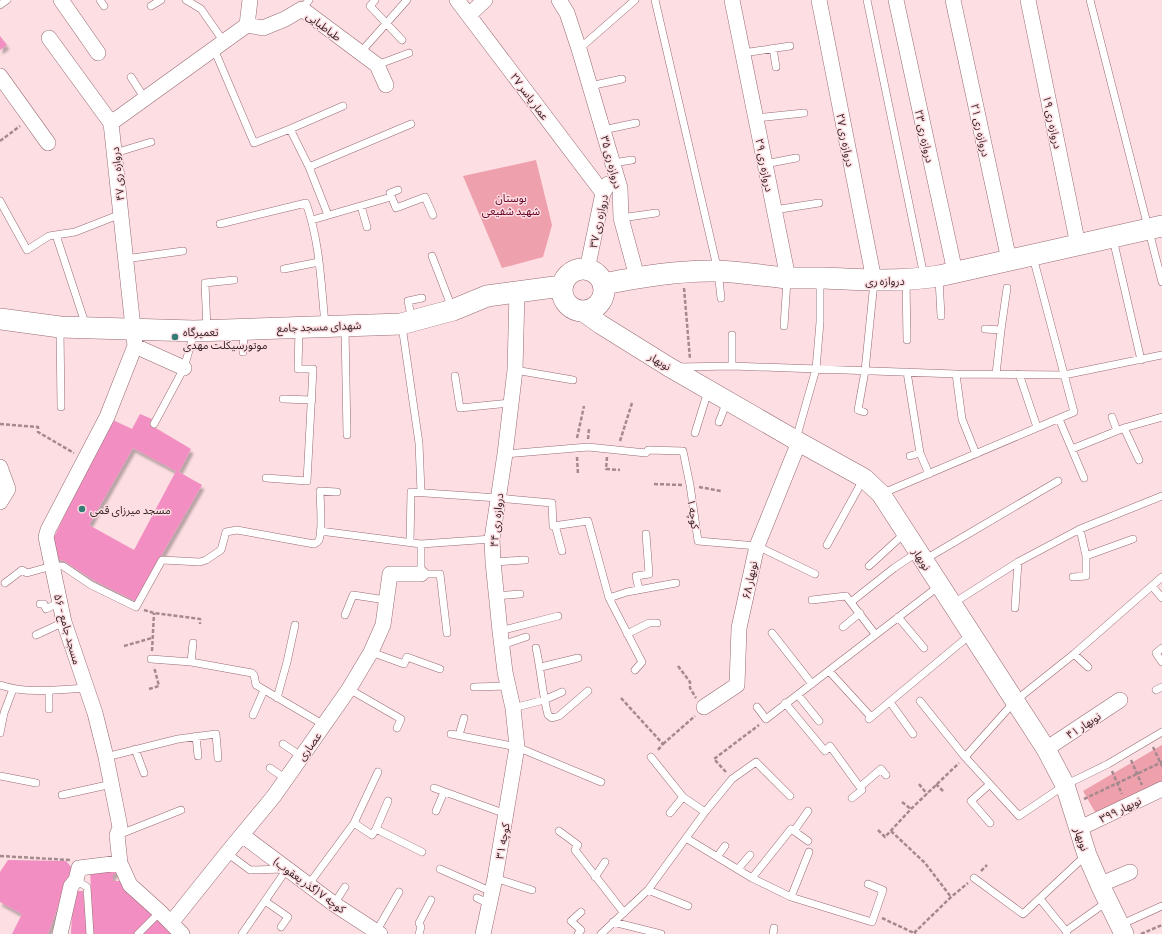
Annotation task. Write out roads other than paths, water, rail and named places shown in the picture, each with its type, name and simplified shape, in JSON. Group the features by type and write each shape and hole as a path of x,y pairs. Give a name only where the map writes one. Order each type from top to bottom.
{"main road":[{"name":"دروازه ری","path":"603,284 637,277 683,272 718,271 788,278 874,280 931,277 1155,227"},
{"path":"579,270 587,270 594,273 600,278 603,284 604,294 600,303 592,309 582,311 574,309 567,303 563,295 562,286 566,279 572,273 579,270"},
{"name":"شهدای مسجد جامع","path":"0,319 60,327 87,328 134,338 201,331 407,323 453,310 487,296 562,286"}],"street":[{"path":"61,0 98,53"},
{"path":"111,123 248,25 250,0"},
{"name":"عمار یاسر ۲۷","path":"457,0 603,193"},
{"path":"468,15 485,0"},
{"path":"559,0 567,13 579,49"},
{"name":"دروازه ری ۲۹","path":"732,0 788,278"},
{"name":"دروازه ری ۲۷","path":"819,0 874,280"},
{"name":"دروازه ری ۲۳","path":"896,0 931,277"},
{"name":"دروازه ری ۲۱","path":"953,0 1009,260"},
{"name":"دروازه ری ۱۹","path":"1028,0 1078,245"},
{"name":"طباطبایی","path":"248,25 263,28 285,19 305,5 360,53 377,65"},
{"name":"دروازه ری ۴۷","path":"49,38 111,123 122,214 125,259 134,338"},
{"name":"دروازه ری ۳۵","path":"579,49 619,184 622,218 637,277"},
{"path":"377,65 386,85"},
{"path":"0,76 48,143"},
{"name":"دروازه ری ۳۷","path":"587,270 603,193 610,183 615,182 619,184"},
{"name":"دروازه ری ۴۴","path":"517,292 515,370 505,454 492,539 500,638 513,708 517,747"},
{"name":"نوبهار","path":"582,311 669,367 864,478 881,494 1046,749 1065,785 1087,855 1122,930"},
{"path":"134,338 184,368"},
{"name":"۵۶ - مسجد جامع","path":"134,338 107,418 48,530 46,537 64,622 94,713 106,757 120,828 117,835 120,863 130,885 166,917 182,934"},
{"name":"نوبهار ۶۸","path":"704,707 737,685 739,628 757,546 797,441"},
{"path":"0,467 8,489 0,502"},
{"name":"عصاری","path":"166,917 227,853 274,796 349,689 372,652 383,625 390,574 421,574"},
{"name":"نوبهار ۴۱","path":"1046,749 1120,700"},
{"name":"کوچه ۳۱","path":"483,934 489,893 506,814 517,747"},
{"name":"نوبهار ۳۹۹","path":"1078,829 1162,789"},
{"name":"کوچه ۷ (گذر یعقوب)","path":"242,835 334,904 378,933"},
{"path":"60,934 71,886 78,874 120,863"},
{"path":"1104,893 1130,872"}],"lane":[{"path":"0,5 6,0"},
{"path":"151,6 161,0"},
{"path":"186,0 202,10 219,46 254,143 343,106"},
{"path":"375,0 370,6 402,40"},
{"path":"360,53 407,0"},
{"path":"579,49 635,0"},
{"path":"655,0 718,271 721,298"},
{"path":"868,0 941,316"},
{"path":"1090,0 1155,227 1162,282"},
{"path":"743,53 790,46"},
{"path":"773,48 776,67"},
{"path":"377,65 409,53"},
{"path":"131,77 145,99"},
{"path":"590,86 622,79"},
{"path":"756,118 804,113"},
{"path":"603,130 636,122"},
{"path":"309,167 411,124"},
{"path":"290,129 309,167 328,215"},
{"path":"115,153 152,142"},
{"path":"765,164 796,158"},
{"path":"613,164 632,160"},
{"path":"398,190 390,193 396,208 425,197 433,215"},
{"path":"312,220 391,197"},
{"path":"0,202 27,250 49,236 74,232 122,214"},
{"path":"220,224 306,203 312,220 319,262 335,326 348,434"},
{"path":"774,210 819,203"},
{"path":"361,206 367,227"},
{"path":"622,218 656,213"},
{"path":"56,235 87,328"},
{"path":"1113,237 1141,360"},
{"path":"125,259 183,251"},
{"path":"881,494 1074,412 1033,254"},
{"path":"432,256 453,310"},
{"path":"284,269 319,262"},
{"path":"907,340 931,277"},
{"path":"784,326 788,278"},
{"path":"797,441 816,369 820,322 820,278"},
{"path":"154,424 184,368 201,331 205,284 234,280"},
{"path":"864,412 858,410 865,371 874,280"},
{"path":"996,374 1000,330 1007,288"},
{"path":"421,492 419,443 407,323 408,301 422,298"},
{"path":"60,327 61,407"},
{"path":"266,478 307,481 314,369 298,368 299,327"},
{"path":"243,352 244,329"},
{"path":"984,329 1000,330"},
{"path":"732,335 732,366"},
{"path":"669,367 732,366 956,374 1064,375 1162,356"},
{"path":"515,370 573,380"},
{"path":"907,372 920,453 929,474"},
{"path":"956,374 962,419 976,454"},
{"path":"1019,374 1038,427"},
{"path":"455,376 460,408 511,403"},
{"path":"695,433 708,389"},
{"path":"283,399 312,400"},
{"path":"719,422 727,400"},
{"path":"1072,449 1124,428 1162,417"},
{"path":"1059,418 1084,478"},
{"path":"1112,418 1117,431"},
{"path":"1124,428 1139,460"},
{"name":"کوچه ۱","path":"505,454 588,447 646,453 648,450 683,451 690,485 698,541 757,546"},
{"path":"910,456 920,453"},
{"path":"827,545 864,478"},
{"path":"851,602 894,568 921,557 1058,480"},
{"path":"5,583 22,570 27,573 52,566 63,566 91,585 136,607 162,560 200,562 206,560 221,550 226,532 237,530 314,544 319,541 320,491 337,492"},
{"path":"410,542 411,492 421,492 552,503 553,526 555,526 562,551"},
{"path":"952,604 1018,562 1080,529 1162,496"},
{"path":"555,526 588,521 609,598 642,662 635,670"},
{"path":"1073,577 1086,576 1086,556 1080,529"},
{"path":"320,531 421,544 492,539"},
{"path":"869,566 905,532"},
{"path":"639,590 636,576 649,574 646,534"},
{"path":"1086,556 1133,538"},
{"path":"421,544 421,574 440,574 447,633"},
{"path":"757,546 815,574"},
{"path":"493,562 525,560"},
{"path":"1015,608 1018,562"},
{"path":"965,757 1015,701 1074,654 1162,577"},
{"path":"609,598 627,592 676,583"},
{"path":"757,707 766,719 940,586"},
{"path":"1152,586 1162,598"},
{"path":"496,596 520,594"},
{"path":"345,615 353,595 386,600"},
{"path":"812,600 846,596 876,634"},
{"path":"40,604 44,604 46,609 60,602"},
{"path":"843,627 860,613"},
{"path":"500,638 558,616"},
{"path":"898,617 924,648"},
{"path":"36,635 64,622"},
{"path":"627,634 649,623 657,623"},
{"path":"277,698 295,625"},
{"path":"772,633 812,684"},
{"path":"829,671 870,718 972,633"},
{"path":"500,638 526,638"},
{"path":"191,662 193,643"},
{"path":"536,648 541,668 544,700 548,715 552,718 559,716 588,691"},
{"path":"1162,648 1156,653 1162,662"},
{"path":"372,652 404,664 406,657 440,669"},
{"path":"1074,654 1088,667"},
{"path":"541,668 578,658"},
{"path":"152,659 191,662 252,673 254,675 256,685 324,725"},
{"path":"0,685 13,689 49,691 86,688"},
{"path":"474,687 508,686"},
{"path":"0,734 2,712 13,689"},
{"path":"349,689 401,719 397,728"},
{"path":"253,715 264,690"},
{"path":"49,691 49,709"},
{"path":"513,708 544,700 562,692"},
{"path":"798,695 819,721"},
{"path":"920,701 965,757 1019,816 1065,785 1108,764 1162,732"},
{"path":"890,702 913,734"},
{"path":"785,703 825,751 830,746 861,788"},
{"path":"464,718 455,735 517,747 601,782"},
{"path":"106,757 178,739 216,734 218,758"},
{"path":"196,736 198,756"},
{"path":"283,744 301,756"},
{"path":"136,749 144,773"},
{"path":"651,757 683,797 705,812"},
{"path":"601,934 648,890 705,812 732,779 756,762 790,796"},
{"path":"270,768 286,779"},
{"path":"852,798 881,769 886,775"},
{"path":"309,884 354,823 378,772"},
{"path":"0,776 36,784"},
{"path":"62,795 112,784"},
{"path":"990,784 971,801 990,823"},
{"path":"434,788 506,814"},
{"path":"436,811 444,792"},
{"path":"670,813 683,797"},
{"path":"354,823 372,835 388,801"},
{"path":"117,835 181,810"},
{"path":"752,878 791,829 794,830 808,811"},
{"path":"376,829 422,852"},
{"path":"794,830 808,841"},
{"path":"559,831 578,845 575,850 624,913"},
{"path":"686,838 752,878 791,897 872,922 884,890 868,884"},
{"path":"718,857 726,846"},
{"path":"791,897 809,852"},
{"path":"227,853 250,870 287,869"},
{"path":"738,869 750,855"},
{"path":"974,878 1023,914 1087,855"},
{"path":"595,876 605,862"},
{"path":"242,934 287,869"},
{"path":"440,869 489,893 532,890"},
{"path":"78,874 87,887 90,934"},
{"path":"334,904 345,887"},
{"path":"648,890 688,906"},
{"path":"378,933 399,892"},
{"path":"1040,899 1067,932 1104,893"},
{"path":"419,934 421,927 419,923 431,900"},
{"path":"265,901 288,917 281,927"},
{"path":"1122,930 1162,906"},
{"path":"578,934 581,930 571,922 580,912"},
{"path":"138,934 166,917"},
{"path":"613,922 661,934"}],"place":[{"name":"تعمیرگاه موتورسیکلت مهدی","path":"175,337"},
{"name":"مسجد میرزای قمی","path":"82,509"}],"park label":[{"name":"بوستان شهید شفیعی","path":"511,203"}]}
